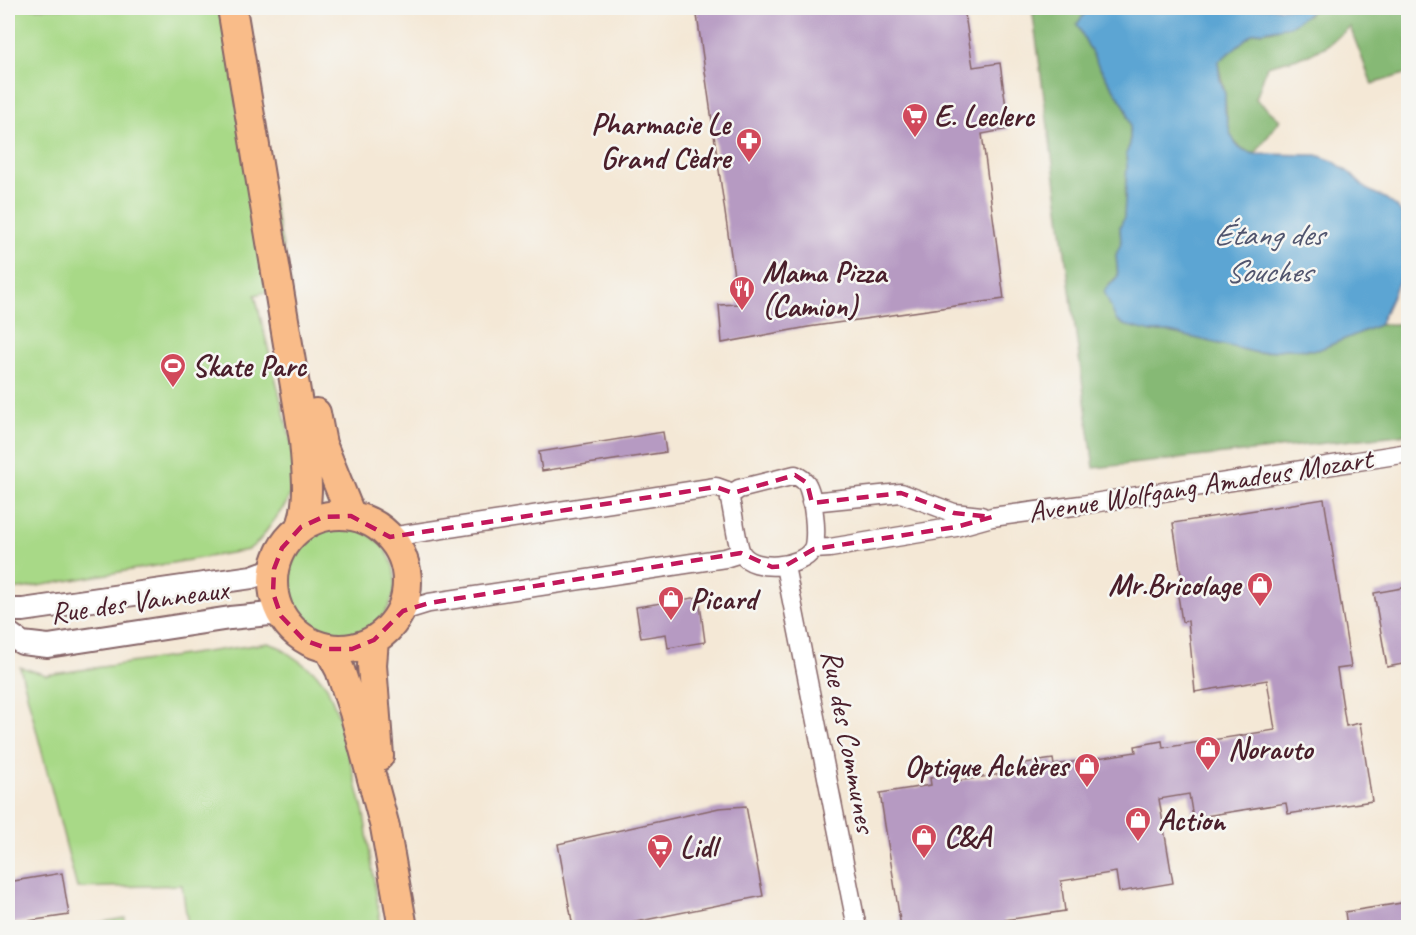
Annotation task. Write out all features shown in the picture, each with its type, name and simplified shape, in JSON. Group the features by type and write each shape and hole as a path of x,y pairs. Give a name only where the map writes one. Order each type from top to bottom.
{"main road":[{"path":"235,8 262,120 322,444 351,516"},
{"path":"235,8 304,440 308,493 307,510 301,527 282,548 274,569 273,593 281,616 304,640 329,649 352,649 374,640 397,621 403,611 408,591 403,560 390,537 371,523 351,516 323,517 301,527"},
{"path":"374,640 372,665 385,827"},
{"path":"329,649 340,670 354,712 385,827 403,927"}],"street":[{"name":"Avenue Wolfgang Amadeus Mozart","path":"814,549 956,527 992,517 1408,453"},
{"path":"795,475 807,483 811,502 816,531 814,549 808,555 785,566 772,567 750,560 741,553 730,500 733,493 739,489 795,475"},
{"path":"390,537 716,487 733,493"},
{"name":"Avenue Wolfgang Amadeus Mozart","path":"811,502 901,493 954,513 992,517"},
{"path":"403,611 429,603 725,558 741,553"},
{"name":"Rue des Communes","path":"785,566 856,927"},
{"name":"Rue des Vanneaux","path":"8,610 23,610 252,577 274,569"},
{"name":"Rue des Vanneaux","path":"8,633 22,643 48,645 230,618 270,614 281,616"}],"highlighted area":[{"path":"795,475 807,483 812,503 901,493 954,513 992,517 956,527 814,549 785,566 772,567 741,553 429,603 403,611 374,640 352,649 329,649 304,640 281,616 273,593 274,569 282,548 301,527 323,517 351,516 390,537 716,487 733,493"}],"green space":[{"path":"8,8 232,8 291,285 255,295 299,474 286,504 259,541 248,550 20,589 8,589"},
{"path":"1032,8 1089,8 1077,24 1098,65 1126,108 1130,125 1130,144 1126,154 1124,217 1120,227 1121,243 1116,255 1118,276 1109,284 1151,332 1169,332 1258,353 1285,349 1318,350 1379,325 1408,323 1408,434 1094,468"},
{"path":"1316,8 1408,8 1408,73 1372,84 1350,27 1326,46 1309,55 1267,66 1256,99 1280,120 1255,154 1245,150 1233,139 1227,123 1218,62 1253,33 1274,30 1307,15"},
{"path":"341,527 362,531 379,543 391,560 395,581 391,602 379,619 362,631 341,635 320,631 303,619 291,602 287,581 291,560 303,543 320,531"},
{"path":"268,643 279,647 316,673 327,687 339,717 364,814 381,927 188,927 182,885 77,888 20,667 46,675"},
{"path":"125,918 126,927 76,927"}],"water":[{"name":"Étang des Souches","path":"1089,8 1316,8 1290,26 1253,33 1218,62 1225,94 1225,111 1231,135 1237,146 1244,151 1255,154 1317,155 1333,161 1366,189 1397,207 1403,216 1403,272 1379,325 1318,350 1285,349 1258,353 1169,332 1152,332 1124,325 1116,320 1104,291 1118,276 1116,255 1121,243 1120,227 1124,217 1126,154 1130,144 1130,125 1126,108 1098,65 1077,24"}],"building":[{"path":"696,8 964,8 973,67 1000,63 1009,129 982,134 1004,299 808,327 722,343 719,305 738,304"},
{"path":"663,432 666,452 542,471 539,452"},
{"path":"1324,499 1351,667 1337,669 1346,726 1360,723 1372,801 1288,814 1286,803 1193,818 1189,794 1159,799 1173,883 1119,892 1116,872 1061,881 1065,911 1005,920 1006,927 901,927 880,793 931,785 930,778 957,774 958,781 1027,770 1026,763 1053,759 1054,765 1136,752 1135,746 1162,741 1163,748 1275,730 1267,680 1195,692 1188,621 1182,622 1178,595 1184,594 1173,523"},
{"path":"1408,587 1408,663 1387,667 1374,593"},
{"name":"Picard","path":"699,597 705,642 668,648 666,634 641,638 636,607"},
{"name":"Lidl","path":"746,806 763,896 611,927 573,927 558,844 719,808"},
{"path":"62,873 69,915 8,924 8,882"},
{"path":"1408,902 1408,927 1347,927 1345,912"}],"place":[{"name":"E. Leclerc","path":"915,139"},
{"name":"Pharmacie Le Grand Cèdre","path":"749,164"},
{"name":"Mama Pizza (Camion)","path":"742,312"},
{"name":"Skate Parc","path":"173,389"},
{"name":"Mr.Bricolage","path":"1260,608"},
{"name":"Picard","path":"671,622"},
{"name":"Norauto","path":"1208,772"},
{"name":"Optique Achères","path":"1087,789"},
{"name":"Action","path":"1138,843"},
{"name":"C&A","path":"924,860"},
{"name":"Lidl","path":"660,870"}]}
